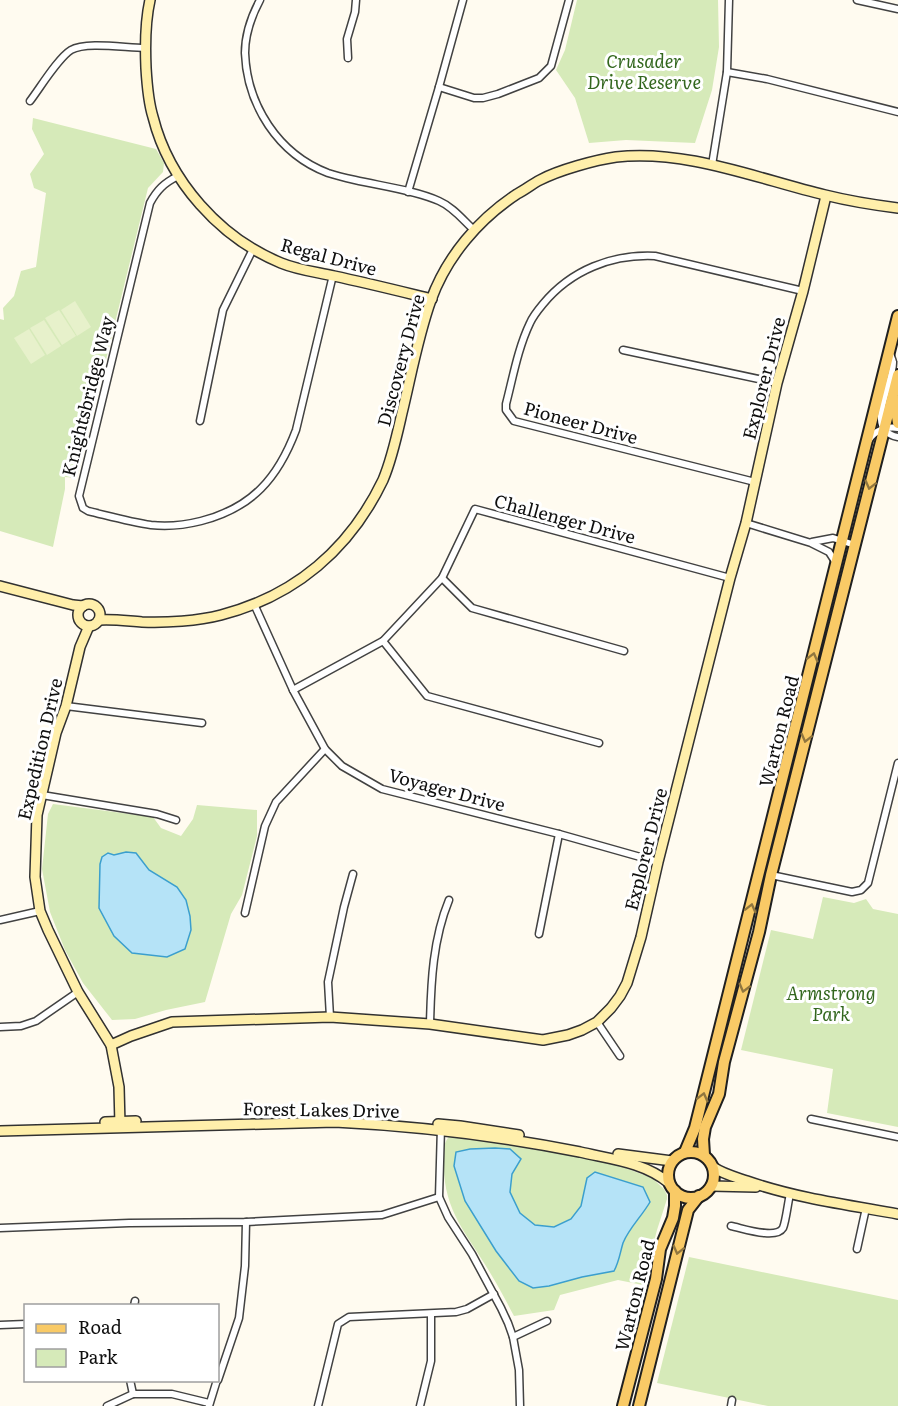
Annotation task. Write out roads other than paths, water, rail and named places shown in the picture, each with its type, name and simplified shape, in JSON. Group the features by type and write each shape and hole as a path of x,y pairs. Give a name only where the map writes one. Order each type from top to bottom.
{"main road":[{"name":"Warton Road","path":"685,1152 695,1128 898,316"},
{"name":"Warton Road","path":"704,1155 705,1127 719,1094 724,1062 759,932 771,875 898,375"},
{"path":"893,393 898,423"},
{"path":"846,525 859,528"},
{"path":"833,577 846,579"},
{"path":"672,1161 685,1152 704,1155 713,1167 711,1186"},
{"name":"Warton Road","path":"624,1406 656,1279 660,1249 673,1218 675,1206 668,1175 672,1161"},
{"name":"Warton Road","path":"639,1406 688,1210 711,1186"},
{"path":"672,1187 686,1197 699,1196"}],"street":[{"name":"Regal Drive","path":"150,0 145,48 148,95 153,119 178,176 215,220 253,249 281,263 432,299"},
{"path":"260,0 249,28 245,51 248,80 256,104 281,142 306,162 330,174 440,201 451,208 474,230"},
{"path":"348,58 347,39 356,0"},
{"path":"408,192 463,0"},
{"path":"439,87 474,98 483,98 539,78 551,66 569,0"},
{"path":"712,165 727,72 729,0"},
{"path":"857,0 898,9"},
{"path":"30,101 61,59 70,51 90,46 145,48"},
{"path":"727,72 767,79 898,112"},
{"name":"Discovery Drive","path":"0,586 56,601 83,606 90,604 97,607 99,615 144,622 181,621 219,615 254,604 279,594 312,572 336,551 363,516 383,478 396,439 432,299 451,260 474,230 504,203 540,180 582,165 616,157 657,156 712,165 826,196 898,208"},
{"name":"Knightsbridge Way","path":"178,176 156,191 150,203 78,496 82,508 151,525 172,526 215,517 233,510 259,490 281,464 296,430 333,275"},
{"name":"Explorer Drive","path":"111,1045 171,1022 330,1017 429,1024 543,1040 582,1030 597,1022 611,1008 627,983 640,937 730,578 746,523 777,383 803,291 826,196"},
{"name":"Discovery Drive","path":"883,206 898,214"},
{"path":"200,422 223,310 253,249"},
{"name":"Pioneer Drive","path":"755,482 514,421 506,410 517,359 530,322 554,291 573,277 617,258 638,255 670,258 803,291"},
{"path":"623,350 777,383"},
{"path":"889,351 893,362 881,410 881,421 889,435 898,437"},
{"path":"864,448 872,436 890,427 898,428"},
{"name":"Challenger Drive","path":"293,690 383,641 442,578 475,509 730,578"},
{"path":"746,523 812,543 830,552 836,563"},
{"path":"812,543 833,538 855,545"},
{"path":"442,578 472,608 624,651"},
{"name":"Discovery Drive","path":"56,601 79,619 83,625 89,626"},
{"name":"Voyager Drive","path":"254,604 293,690 325,749 342,766 382,789 658,862"},
{"path":"79,619 79,611 83,606"},
{"path":"89,626 95,625 99,615"},
{"name":"Expedition Drive","path":"79,619 80,647"},
{"name":"Expedition Drive","path":"89,626 80,647 66,705 56,733 42,795 38,815 35,877 40,911 78,992 111,1045 119,1087 120,1124"},
{"path":"383,641 427,696 599,743"},
{"path":"66,705 202,723"},
{"path":"245,913 268,818 276,802 325,749"},
{"path":"771,875 852,892 861,890 868,883 898,764"},
{"path":"42,795 157,814 176,820"},
{"path":"539,934 559,834"},
{"path":"330,1017 328,982 352,874"},
{"path":"429,1024 432,971 441,920 449,900"},
{"path":"0,920 40,911"},
{"path":"0,1027 21,1026 36,1021 78,992"},
{"path":"597,1022 620,1056"},
{"path":"811,1119 898,1137"},
{"name":"Forest Lakes Drive","path":"0,1125 336,1122 441,1127 544,1139 630,1156 672,1161"},
{"name":"Forest Lakes Drive","path":"0,1131 120,1124"},
{"path":"441,1127 439,1197 448,1217 472,1254 505,1316 513,1337 519,1370 520,1406"},
{"name":"Forest Lakes Drive","path":"441,1127 628,1162 647,1168 672,1187"},
{"path":"713,1167 721,1172 790,1194 898,1214"},
{"path":"711,1186 764,1187"},
{"path":"731,1226 772,1234 778,1232 783,1228 790,1194"},
{"path":"0,1228 129,1223 246,1222 382,1215 439,1197"},
{"path":"857,1249 866,1208"},
{"path":"219,1374 239,1318 245,1266 246,1222"},
{"path":"318,1406 338,1324 344,1319 456,1312 467,1309 494,1294"},
{"path":"420,1406 431,1361 431,1315"},
{"path":"513,1337 547,1321"},
{"path":"0,1325 24,1324"},
{"path":"130,1382 133,1394"},
{"path":"107,1406 133,1394 172,1394 209,1405 216,1382"}],"water":[{"path":"126,852 136,853 149,870 177,887 186,900 191,930 185,949 167,957 132,953 114,936 99,908 100,864 102,857 108,853 114,855"},
{"path":"495,1148 510,1149 521,1159 512,1174 510,1192 520,1213 535,1225 554,1227 571,1219 581,1206 587,1178 595,1172 643,1187 650,1202 623,1243 614,1271 533,1288 519,1281 496,1251 465,1201 454,1166 456,1152"}],"park label":[{"name":"Crusader Drive Reserve","path":"644,70"},
{"name":"Armstrong Park","path":"831,1002"}]}
